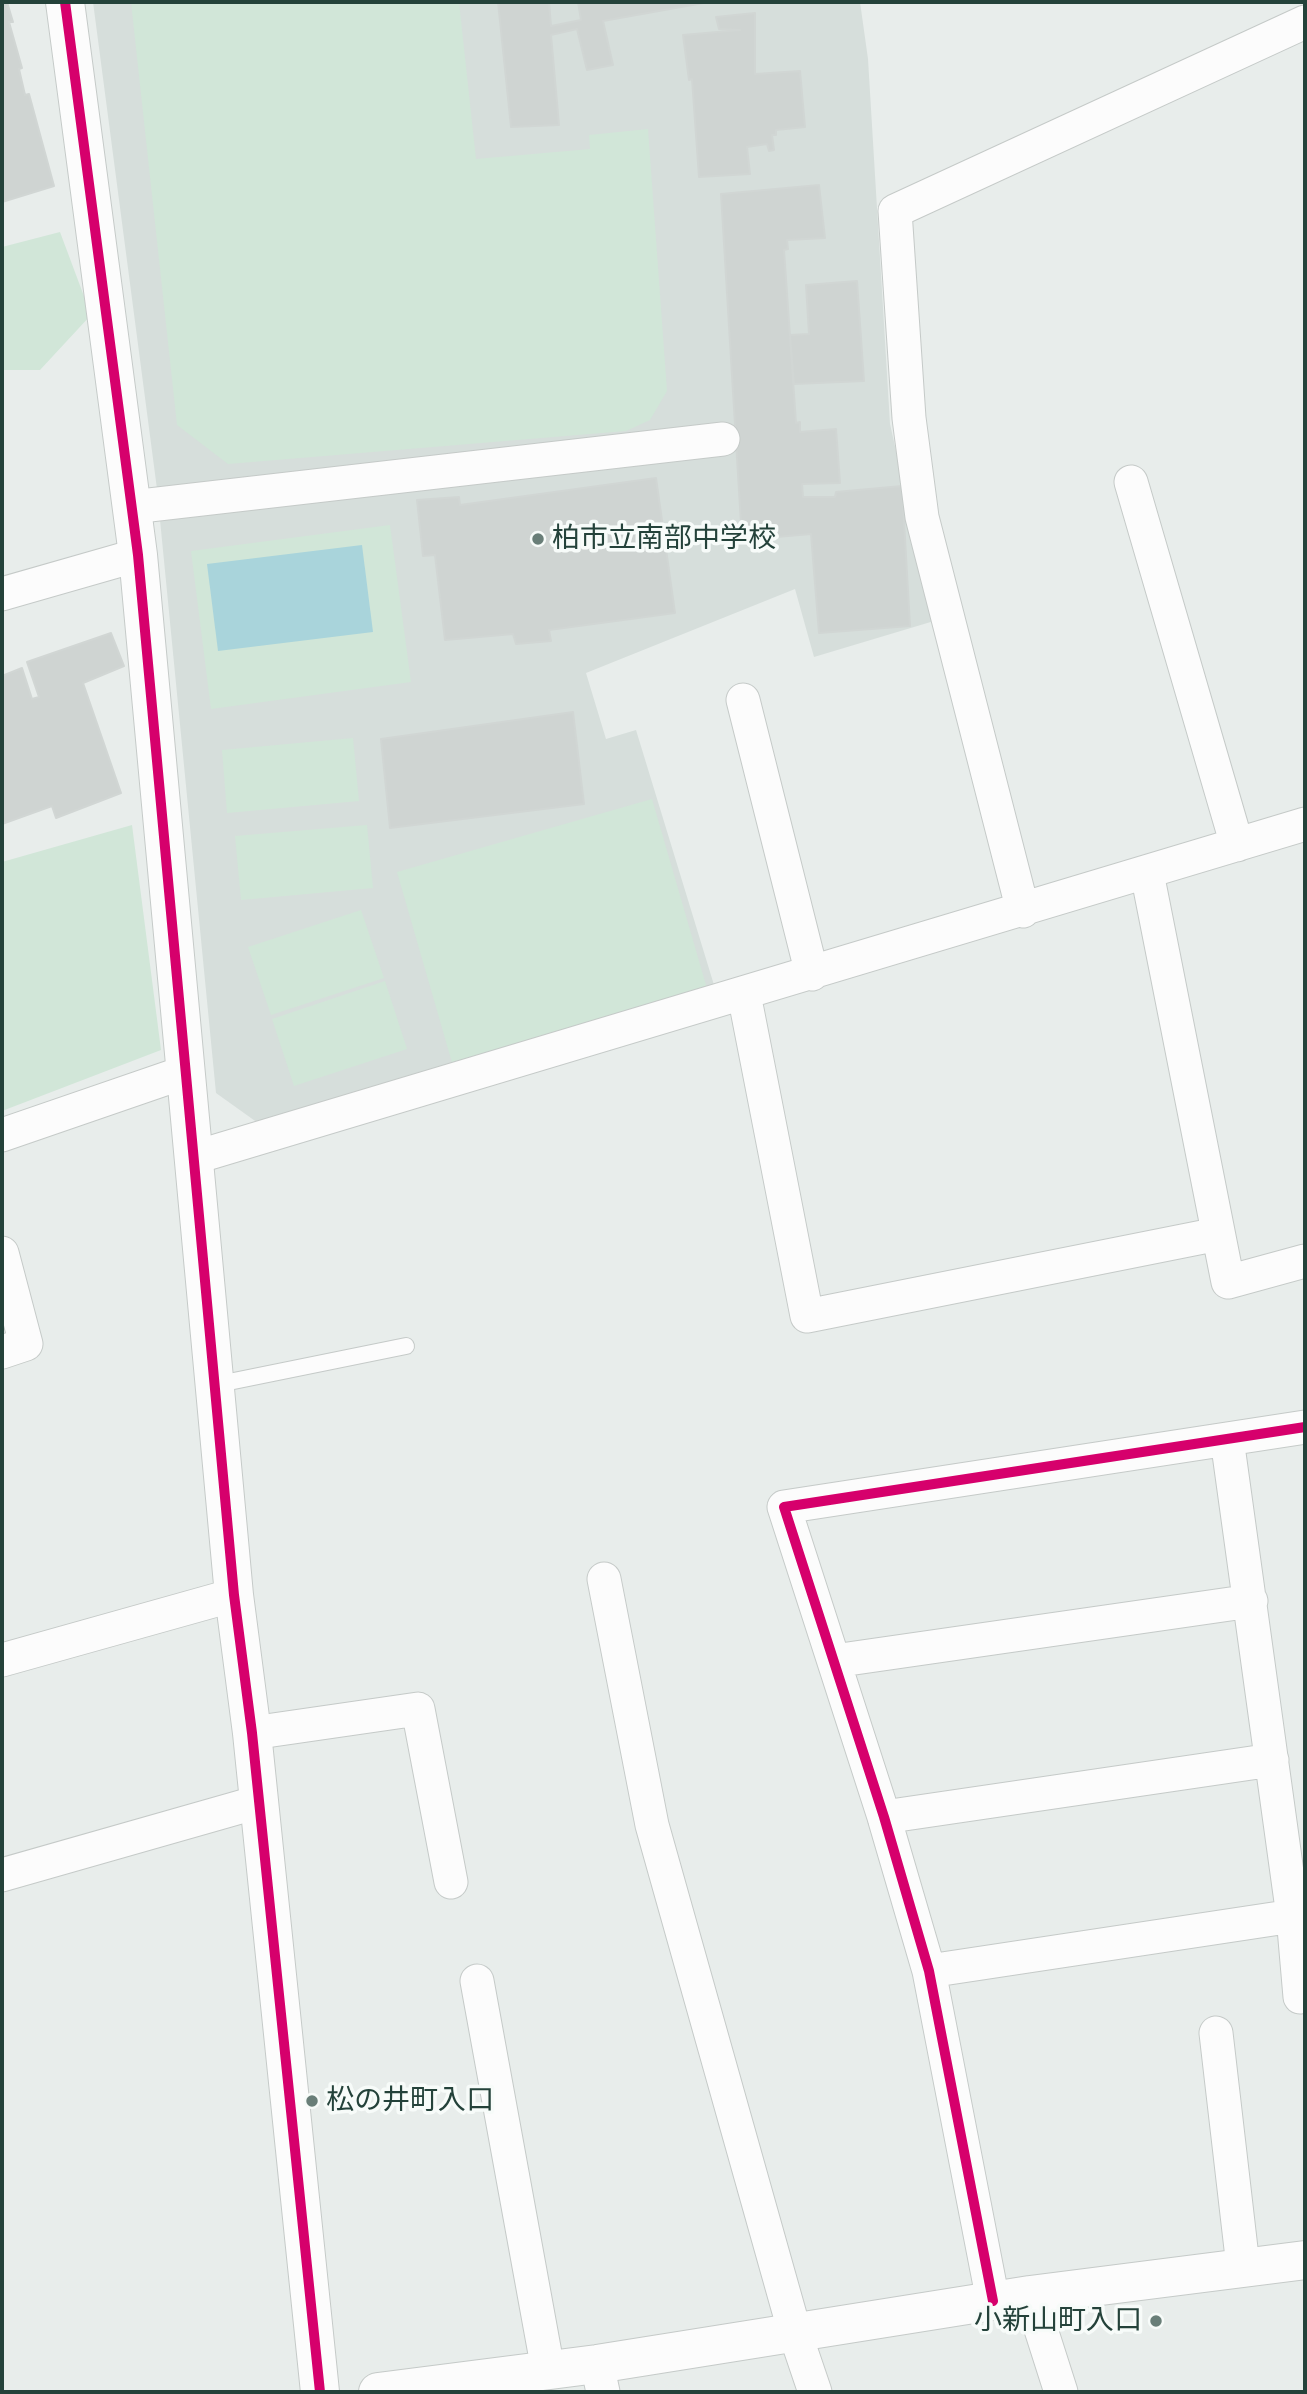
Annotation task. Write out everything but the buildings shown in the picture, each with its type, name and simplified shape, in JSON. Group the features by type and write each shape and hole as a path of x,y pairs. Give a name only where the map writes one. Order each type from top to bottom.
{"street":[{"path":"65,2 138,555 185,1072 196,1157 234,1595 252,1733 320,2392"},
{"path":"1023,911 922,517 909,418 895,211 1305,22"},
{"path":"132,507 723,439"},
{"path":"1131,482 1237,845"},
{"path":"2,594 138,555"},
{"path":"743,700 812,974"},
{"path":"196,1157 1023,911 1305,824"},
{"path":"1147,873 1228,1282 1305,1261"},
{"path":"744,994 807,1316 1218,1234"},
{"path":"2,1135 185,1072"},
{"path":"2,1253 26,1344 2,1352"},
{"path":"1061,2392 1011,2298 929,1971 884,1817 784,1507 1305,1427"},
{"path":"1227,1439 1293,1916 1300,1997"},
{"path":"604,1579 652,1825 795,2333 816,2392"},
{"path":"2,1660 234,1595"},
{"path":"834,1661 1251,1601"},
{"path":"252,1733 418,1709 450,1882"},
{"path":"884,1817 1272,1760"},
{"path":"2,1875 258,1802"},
{"path":"929,1971 1293,1916"},
{"path":"477,1980 548,2370"},
{"path":"1216,2033 1243,2266"},
{"path":"378,2392 548,2370 600,2378 795,2333 1011,2298 1305,2260"}],"lane":[{"path":"214,1385 406,1346"}],"shaded area":[{"name":"柏市立南部中学校","path":"93,2 860,2 868,59 890,424 934,621 814,657 795,589 586,673 606,739 636,730 714,985 258,1123 216,1093 157,489"}],"green space":[{"path":"131,2 459,2 476,159 590,149 589,135 648,129 667,391 650,420 626,431 228,464 177,425"},
{"path":"60,232 91,315 40,370 2,370 2,247"},
{"path":"390,525 411,682 211,709 191,551"},
{"path":"353,738 359,801 227,813 222,750"},
{"path":"652,799 708,992 453,1066 397,872"},
{"path":"132,825 161,1050 2,1111 2,862"},
{"path":"367,825 373,888 241,900 235,836"},
{"path":"361,910 384,978 271,1015 248,947"},
{"path":"385,981 407,1049 294,1086 272,1019"}],"water":[{"path":"362,545 373,632 218,651 207,564"}],"cycle path":[{"path":"65,2 138,555 234,1595 252,1733 320,2392"},
{"path":"993,2301 929,1971 884,1817 784,1507 1305,1427"}],"place":[{"name":"柏市立南部中学校","path":"538,539"},
{"name":"松の井町入口","path":"312,2101"},
{"name":"小新山町入口","path":"1156,2321"}]}
